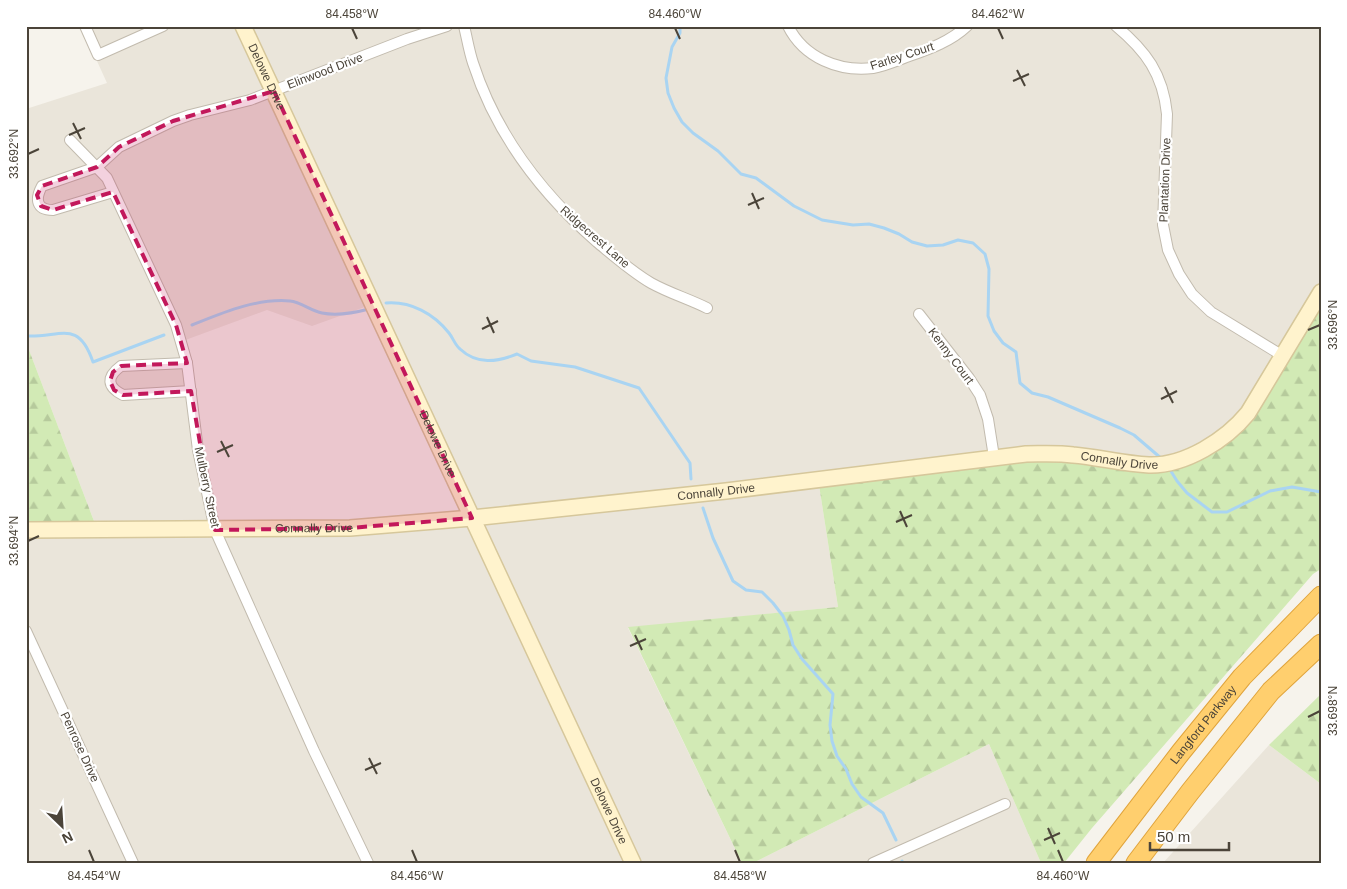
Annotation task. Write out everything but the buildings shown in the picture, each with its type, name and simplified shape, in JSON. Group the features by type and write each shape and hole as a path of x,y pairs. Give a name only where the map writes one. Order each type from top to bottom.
{"highway":[{"name":"Langford Parkway","path":"1096,863 1181,752 1242,677 1321,596"},
{"path":"1136,863 1190,792 1271,692 1321,644"}],"street":[{"path":"85,26 98,55 163,26"},
{"name":"Delowe Drive","path":"243,26 633,863"},
{"name":"Elinwood Drive","path":"97,167 119,147 173,121 250,100 407,39 447,26"},
{"name":"Ridgecrest Lane","path":"464,26 473,62 488,103 511,144 538,183 573,221 617,259 651,283 707,308"},
{"name":"Farley Court","path":"788,26 801,45 815,56 832,65 853,69 875,68 928,50 945,42 967,26"},
{"name":"Plantation Drive","path":"1116,26 1133,40 1150,61 1162,83 1167,114 1163,225 1168,250 1178,274 1192,294 1211,312 1283,356"},
{"name":"Mulberry Street","path":"70,140 107,178 176,325 187,363 198,450 215,530 314,751 368,863"},
{"path":"97,167 42,186 37,195 37,201 48,210 53,210 113,192"},
{"name":"Connally Drive","path":"26,530 350,528 472,518 745,489 936,467 994,457 1026,454 1070,454 1149,465 1166,464 1181,460 1221,440 1237,427 1248,413 1321,292"},
{"name":"Kenny Court","path":"920,314 980,395 988,419 994,457"},
{"path":"187,363 120,366 112,372 110,381 114,390 123,395 191,391"},
{"name":"Penrose Drive","path":"26,631 133,863"},
{"path":"873,863 1005,804"}],"highlighted area":[{"path":"274,91 472,518 350,528 215,530 191,391 123,395 114,390 110,381 113,372 121,366 187,363 176,325 113,192 53,210 41,206 37,195 42,186 97,167 119,147 173,121"}],"shaded area":[{"path":"81,26 1321,26 1321,288 1239,430 1179,467 819,485 838,607 628,628 742,863 26,863 26,538 100,537 26,342 26,109 107,83","holes":["376,303 477,522 356,535 215,535 180,342 267,310 312,326"]},
{"path":"989,744 1041,863 753,863"},
{"path":"1269,745 1321,784 1321,863 1163,863"}],"green space":[{"path":"1321,288 1321,569 1313,574 1092,828 1064,863 1041,863 989,744 753,863 742,863 628,627 838,607 819,485 1003,459 1098,460 1179,467 1239,430"},
{"path":"26,342 100,537 26,538"},
{"path":"1321,694 1321,784 1269,745"}],"waterway":[{"path":"680,26 680,33 672,47 666,78 668,93 674,108 682,122 693,133 718,151 741,174 756,178 794,206 822,220 853,225 869,224 884,228 912,242 927,246 943,245 958,240 973,243 985,254 989,269 988,316 994,331 1003,343 1016,352 1020,383 1032,393 1048,397 1134,435 1162,459"},
{"path":"192,325 240,307 265,302 290,301 328,314 346,314 369,309"},
{"path":"386,303 404,304 429,315 443,326 458,347 473,358 495,360 517,354 531,361 575,367 639,388 690,463 691,479"},
{"path":"26,336 67,333 74,335 87,348 93,362 164,335"},
{"path":"1169,468 1187,493 1212,512 1227,512 1270,491 1292,487 1321,492"},
{"path":"703,508 713,538 733,581 746,590 762,592 773,603 783,616 793,645 802,659 833,694 830,725 832,741 837,756 861,797 883,813 896,840"}]}
